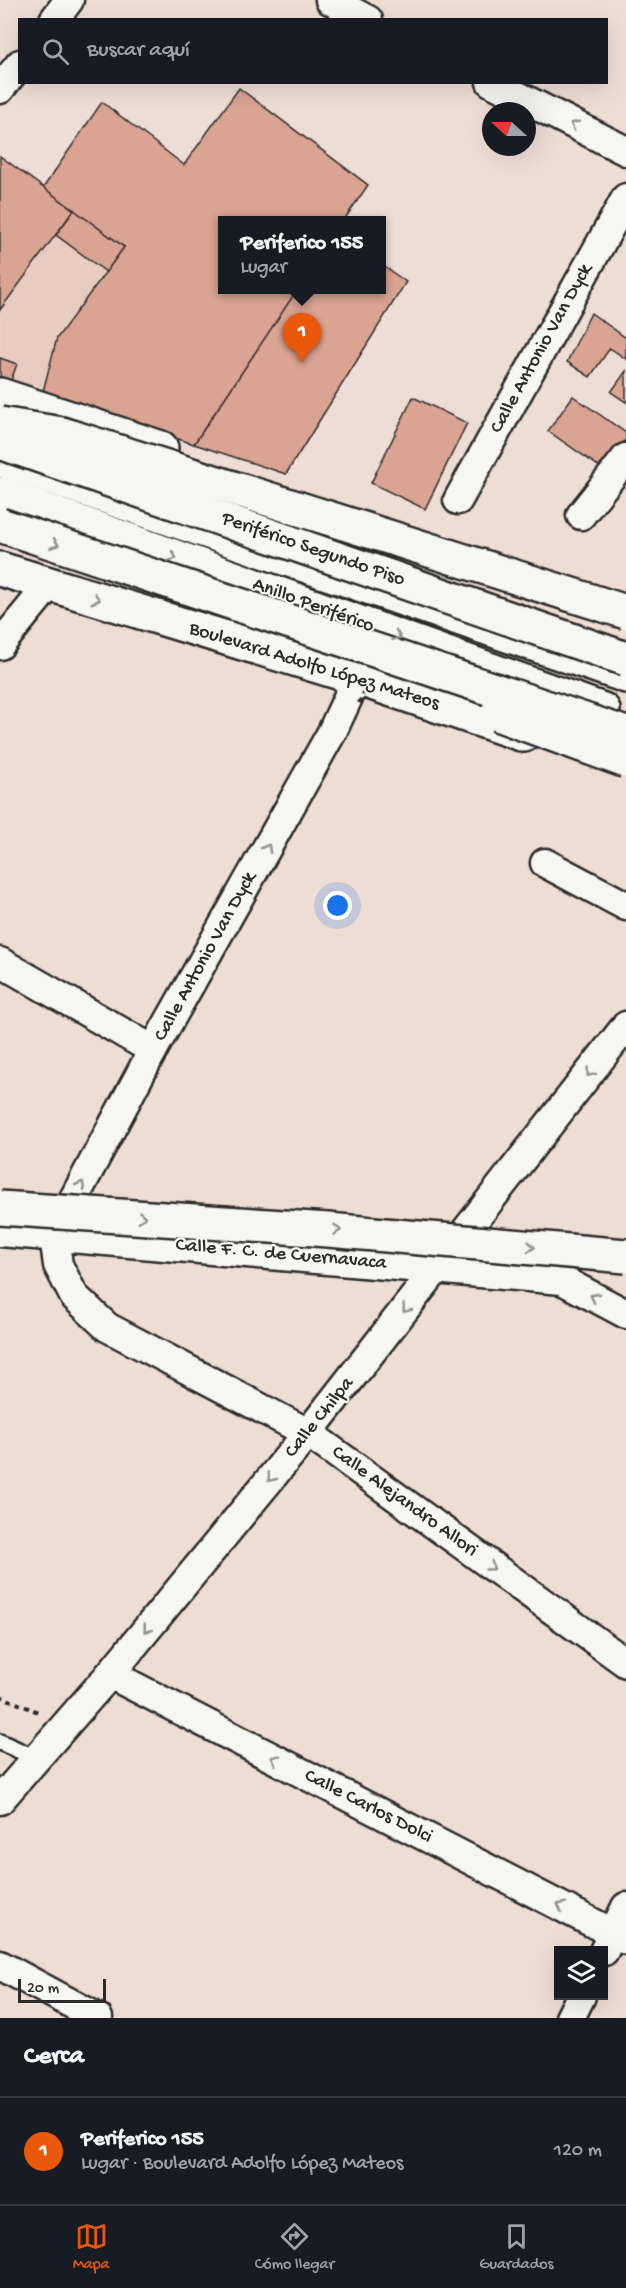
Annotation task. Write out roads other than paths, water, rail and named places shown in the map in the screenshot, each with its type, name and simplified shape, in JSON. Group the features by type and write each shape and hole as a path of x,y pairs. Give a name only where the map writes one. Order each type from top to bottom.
{"main road":[{"path":"0,395 460,543 537,570 626,596"},
{"path":"0,424 62,434 626,612"},
{"name":"Periférico Segundo Piso","path":"0,442 626,659"},
{"name":"Anillo Periférico","path":"0,460 626,676"},
{"name":"Anillo Periférico","path":"0,494 626,718"},
{"path":"77,522 194,605 626,761"},
{"path":"0,525 626,734"},
{"name":"Boulevard Adolfo López Mateos","path":"0,568 48,585 357,678 626,770"},
{"path":"0,1208 328,1230 626,1256"}],"street":[{"path":"56,18 69,0"},
{"path":"330,0 364,18"},
{"path":"0,89 18,66"},
{"path":"495,84 626,151"},
{"name":"Calle Antonio Van Dyck","path":"458,500 626,198"},
{"path":"581,515 626,458"},
{"path":"0,645 48,585"},
{"name":"Calle Antonio Van Dyck","path":"54,1236 153,1050 332,732 357,678"},
{"path":"545,863 626,906"},
{"path":"2,967 153,1050"},
{"name":"Calle Chilpa","path":"0,1800 110,1674 308,1433 626,1026"},
{"name":"Calle F. C. de Cuernavaca","path":"0,1232 562,1280 626,1314"},
{"name":"Calle Alejandro Allori","path":"54,1236 58,1265 74,1296 107,1327 308,1433 626,1663"},
{"name":"Calle Carlos Dolci","path":"110,1674 614,1941"},
{"path":"614,1941 626,1907"},
{"path":"0,1965 98,2018"},
{"path":"570,2018 579,2000"}],"lane":[{"path":"0,1742 36,1758"}],"place":[{"name":"Periferico 155","path":"302,363"}]}
